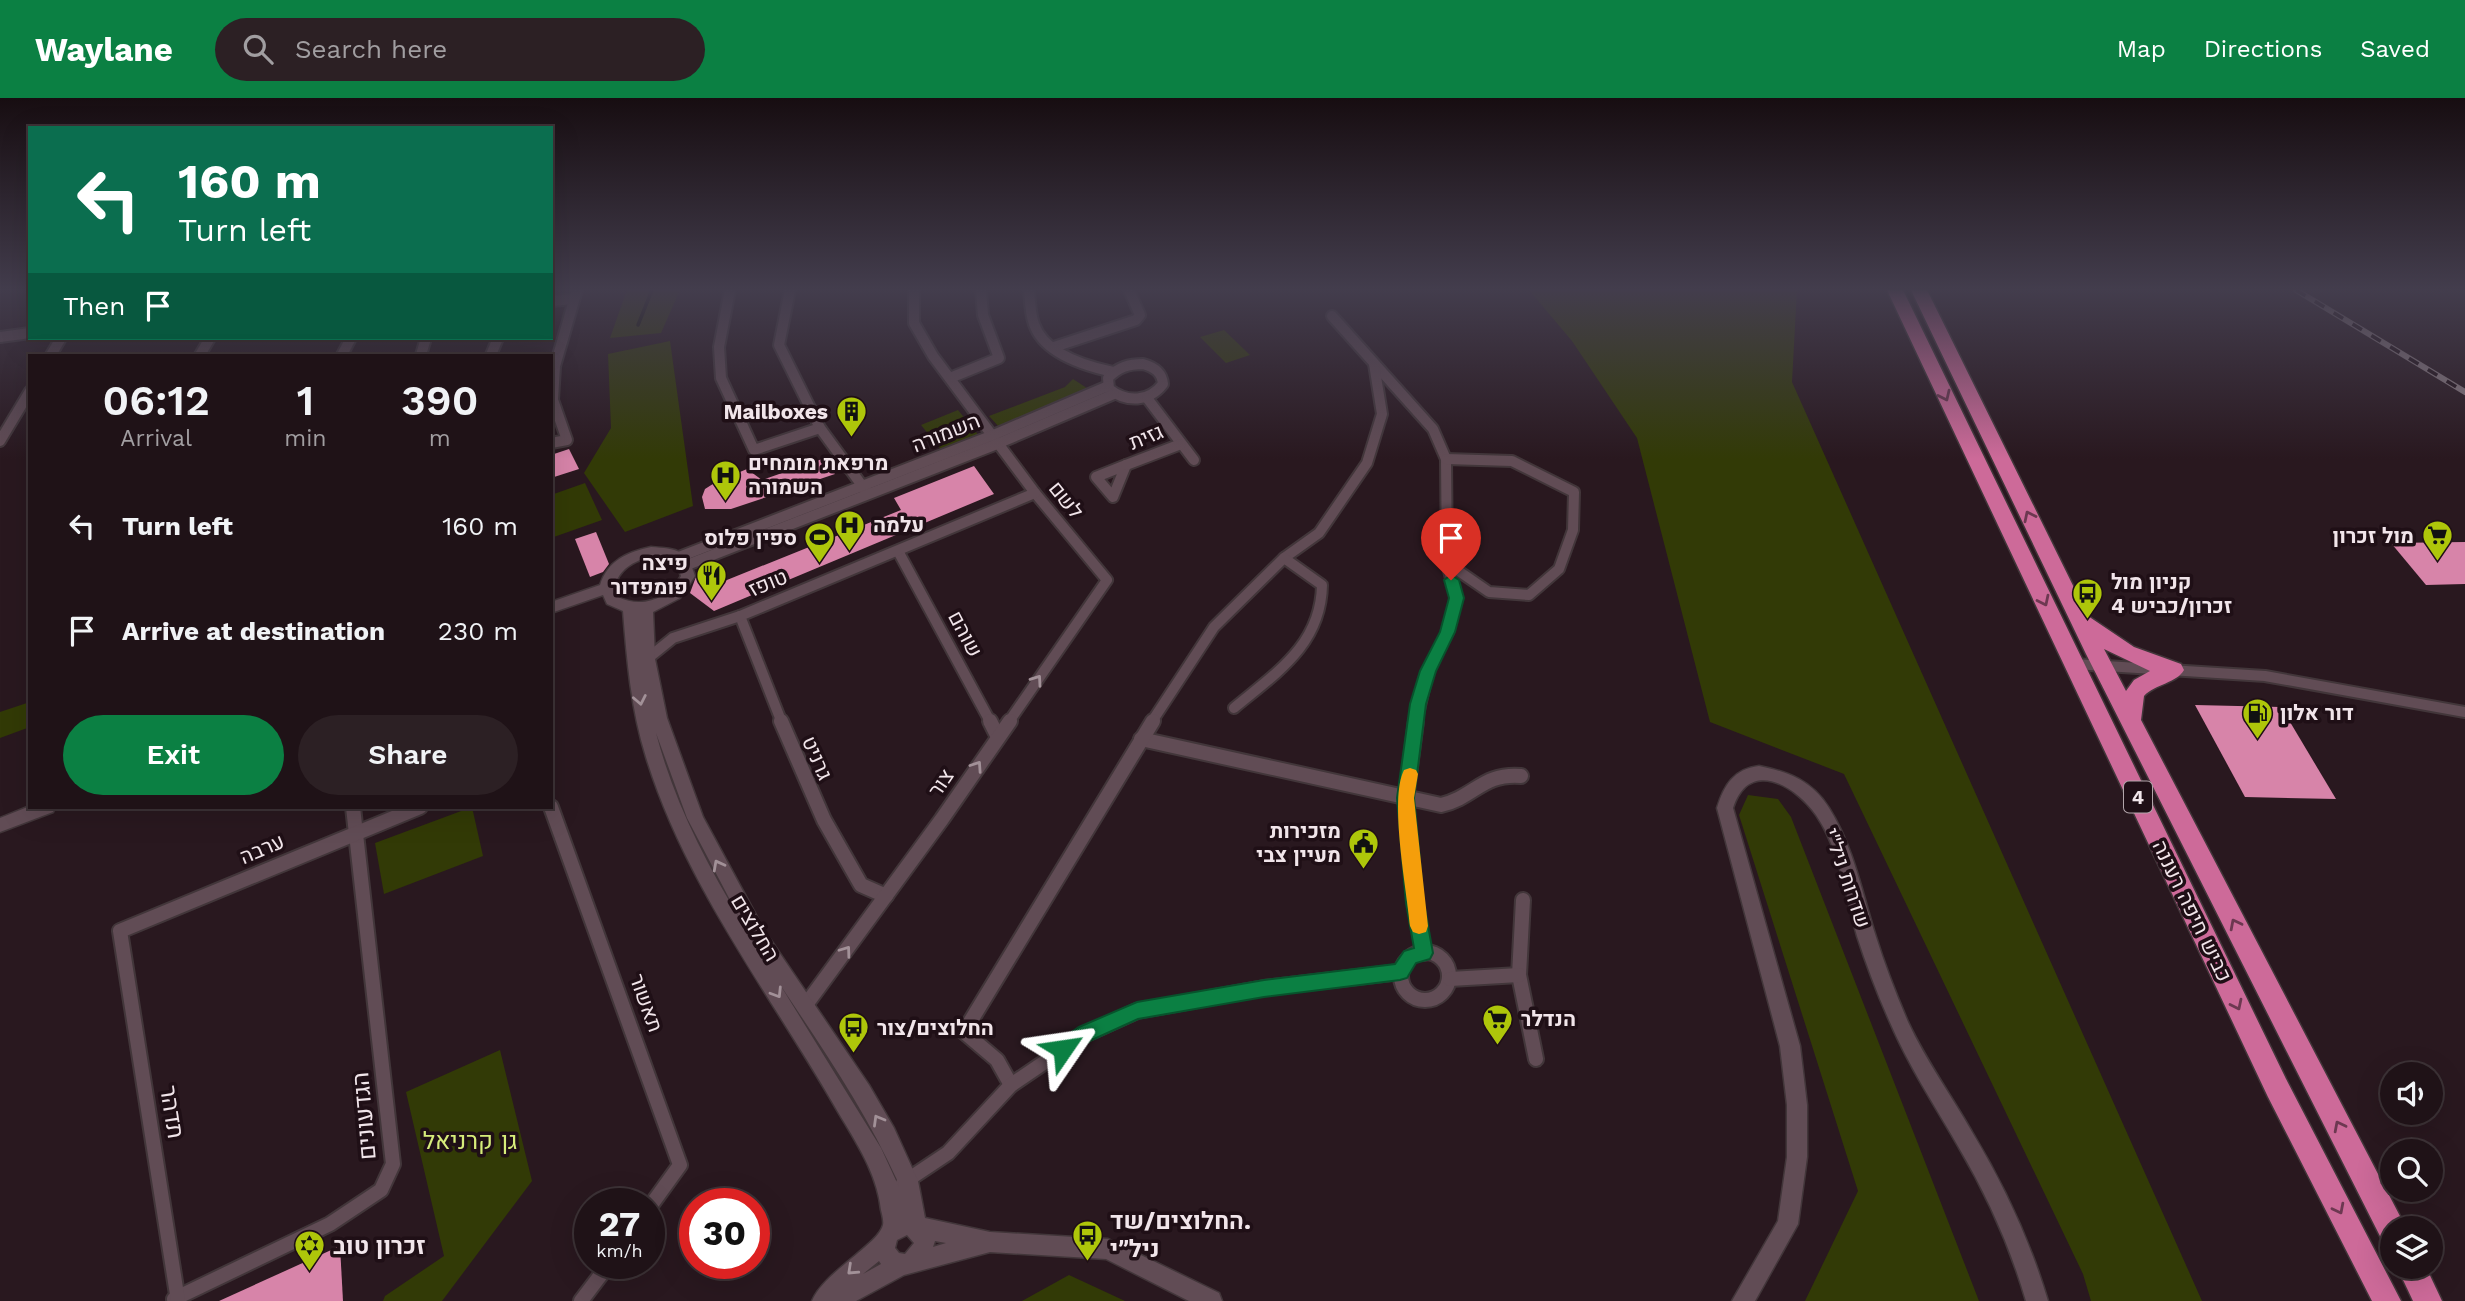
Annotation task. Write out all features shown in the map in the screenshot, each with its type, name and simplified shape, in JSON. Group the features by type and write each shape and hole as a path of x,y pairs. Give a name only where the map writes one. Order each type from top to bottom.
{"highway":[{"name":"כביש חיפה רעננה","path":"1922,346 2277,1087 2387,1301"},
{"name":"כביש חיפה רעננה","path":"1946,346 2102,665 2385,1216"},
{"path":"2078,616 2115,648 2149,664 2174,670"},
{"path":"2131,719 2132,698 2137,689 2174,670"},
{"path":"2417,1279 2428,1301"}],"street":[{"path":"553,443 567,440 553,400 555,366 561,346"},
{"path":"719,346 721,378 754,450 820,428"},
{"path":"780,346 820,428 865,490"},
{"name":"לשם","path":"927,346 1035,496 1107,580"},
{"path":"950,378 999,358 995,346"},
{"path":"1359,346 1433,429 1446,459 1447,563 1456,598 1448,632 1428,671 1418,704 1406,798 1415,903 1424,953"},
{"path":"1054,347 1087,367 1113,372"},
{"path":"1011,1085 996,1060 964,1032 1141,739 1214,627 1284,558 1319,533 1367,463 1382,414 1374,363"},
{"path":"1135,364 1157,370 1163,376 1163,384 1158,392 1147,398 1132,399 1111,390 1108,378 1113,372 1135,364"},
{"name":"השמורה","path":"683,561 994,440 1111,390"},
{"path":"0,441 28,394"},
{"name":"גזית","path":"1147,398 1194,460"},
{"name":"גזית","path":"1126,466 1181,444"},
{"path":"1446,459 1512,461 1574,492 1573,530 1559,569 1529,595 1489,592 1447,563"},
{"name":"טופז","path":"646,659 673,638 740,616 1035,496"},
{"name":"שוהם","path":"898,551 997,736"},
{"path":"658,552 683,561 688,576 680,591 664,602 638,608 612,600 607,588 612,572 629,559 658,552"},
{"path":"1234,708 1299,650 1315,627 1324,600 1322,585 1284,558"},
{"name":"צור","path":"806,1006 942,819 1107,580"},
{"path":"553,607 607,588"},
{"name":"החלוצים","path":"638,608 644,628 646,659 659,718 695,818 758,936 806,1006 887,1135 898,1184 916,1227"},
{"name":"החלוצים","path":"638,608 631,643 641,710 667,792 698,865 856,1122 898,1184 889,1236"},
{"name":"גרניט","path":"740,616 793,752 824,820 861,885 886,896"},
{"path":"644,628 673,638"},
{"path":"2074,664 2265,676 2465,712"},
{"path":"1141,739 1424,803 1451,804 1461,800 1488,777 1507,774 1521,776"},
{"name":"שדרות ניל\"י","path":"1743,1301 1788,1224 1797,1157 1797,1105 1790,1046 1725,808 1730,790 1738,780 1756,773 1773,775 1794,783 1819,806 1831,827 1843,853 1883,985 1906,1039 1973,1152 2008,1222 2037,1301"},
{"path":"0,825 42,809"},
{"name":"הגדעונים","path":"175,1300 330,1224 381,1190 393,1164 352,809"},
{"name":"ערבה","path":"120,930 415,809"},
{"name":"תאשור","path":"552,809 680,1165 663,1188"},
{"path":"1523,900 1519,975 1536,1059"},
{"name":"תדהר","path":"120,930 175,1300"},
{"path":"898,1184 948,1153 1011,1085 1086,1034 1137,1011 1264,988 1400,972 1410,957 1424,953 1446,965 1450,979 1444,992 1438,996 1423,998 1404,986 1400,972"},
{"path":"1450,979 1519,975"},
{"path":"823,1301 850,1271 889,1236 906,1225 990,1242 1108,1249 1211,1301"},
{"path":"907,1264 920,1253 925,1242 916,1227"},
{"path":"889,1236 888,1260 907,1264"},
{"path":"834,1301 907,1264 990,1242"},
{"path":"581,1301 598,1279"}],"green space":[{"path":"645,346 671,346 693,506 625,532 584,473 611,428 608,354"},
{"path":"1209,346 1241,346 1250,355 1226,363"},
{"path":"1575,346 1794,346 1792,382 2202,1301 2091,1301 2083,1274 1844,774 1710,722 1637,438"},
{"path":"1073,379 1093,392 1000,428 989,416 1065,387"},
{"path":"958,410 980,437 943,452 921,425"},
{"path":"585,483 602,520 553,537 553,494"},
{"path":"28,703 28,728 0,738 0,712"},
{"path":"1748,795 1778,799 1791,817 1979,1301 1805,1301 1858,1191 1739,815"},
{"path":"472,809 483,856 384,894 375,843"},
{"name":"גן קרניאל","path":"500,1050 532,1181 442,1301 383,1301 385,1296 444,1256 406,1092"},
{"path":"1069,1275 1125,1301 1022,1301"}],"building":[{"path":"569,449 579,469 553,477 553,454"},
{"path":"825,458 835,474 731,509 705,509 702,497 705,489 716,482 747,469 762,480"},
{"path":"974,466 994,494 714,611 690,593 697,574 710,571 717,584 901,510 894,498"},
{"path":"596,532 609,564 603,572 590,577 575,539"},
{"name":"מול זכרון","path":"2465,542 2465,584 2426,585 2391,543"},
{"name":"דור אלון","path":"2195,705 2281,707 2336,799 2245,797"},
{"name":"זכרון טוב","path":"340,1246 343,1301 219,1301"}],"railway":[{"path":"2389,346 2465,392"}],"slow traffic":[{"path":"1410,774 1406,798 1419,926"}],"place":[{"name":"Mailboxes","path":"851,439"},
{"name":"מרפאת מומחים השמורה","path":"725,502"},
{"name":"עלמה","path":"850,552"},
{"name":"מול זכרון","path":"2437,563"},
{"name":"ספין פלוס","path":"820,565"},
{"name":"פיצה פומפדור","path":"711,602"},
{"name":"קניון מול זכרון/כביש 4","path":"2088,621"},
{"name":"דור אלון","path":"2257,740"},
{"name":"מזכירות מעיין צבי","path":"1364,870"},
{"name":"הנדלר","path":"1498,1046"},
{"name":"החלוצים/צור","path":"854,1055"},
{"name":"החלוצים/שד. ניל״י","path":"1087,1262"},
{"name":"זכרון טוב","path":"310,1273"}],"route":[{"path":"1063,1049 1086,1034 1137,1011 1264,988 1400,972 1410,957 1424,953 1415,903 1406,798 1418,704 1428,671 1448,632 1456,598 1451,580"}]}
